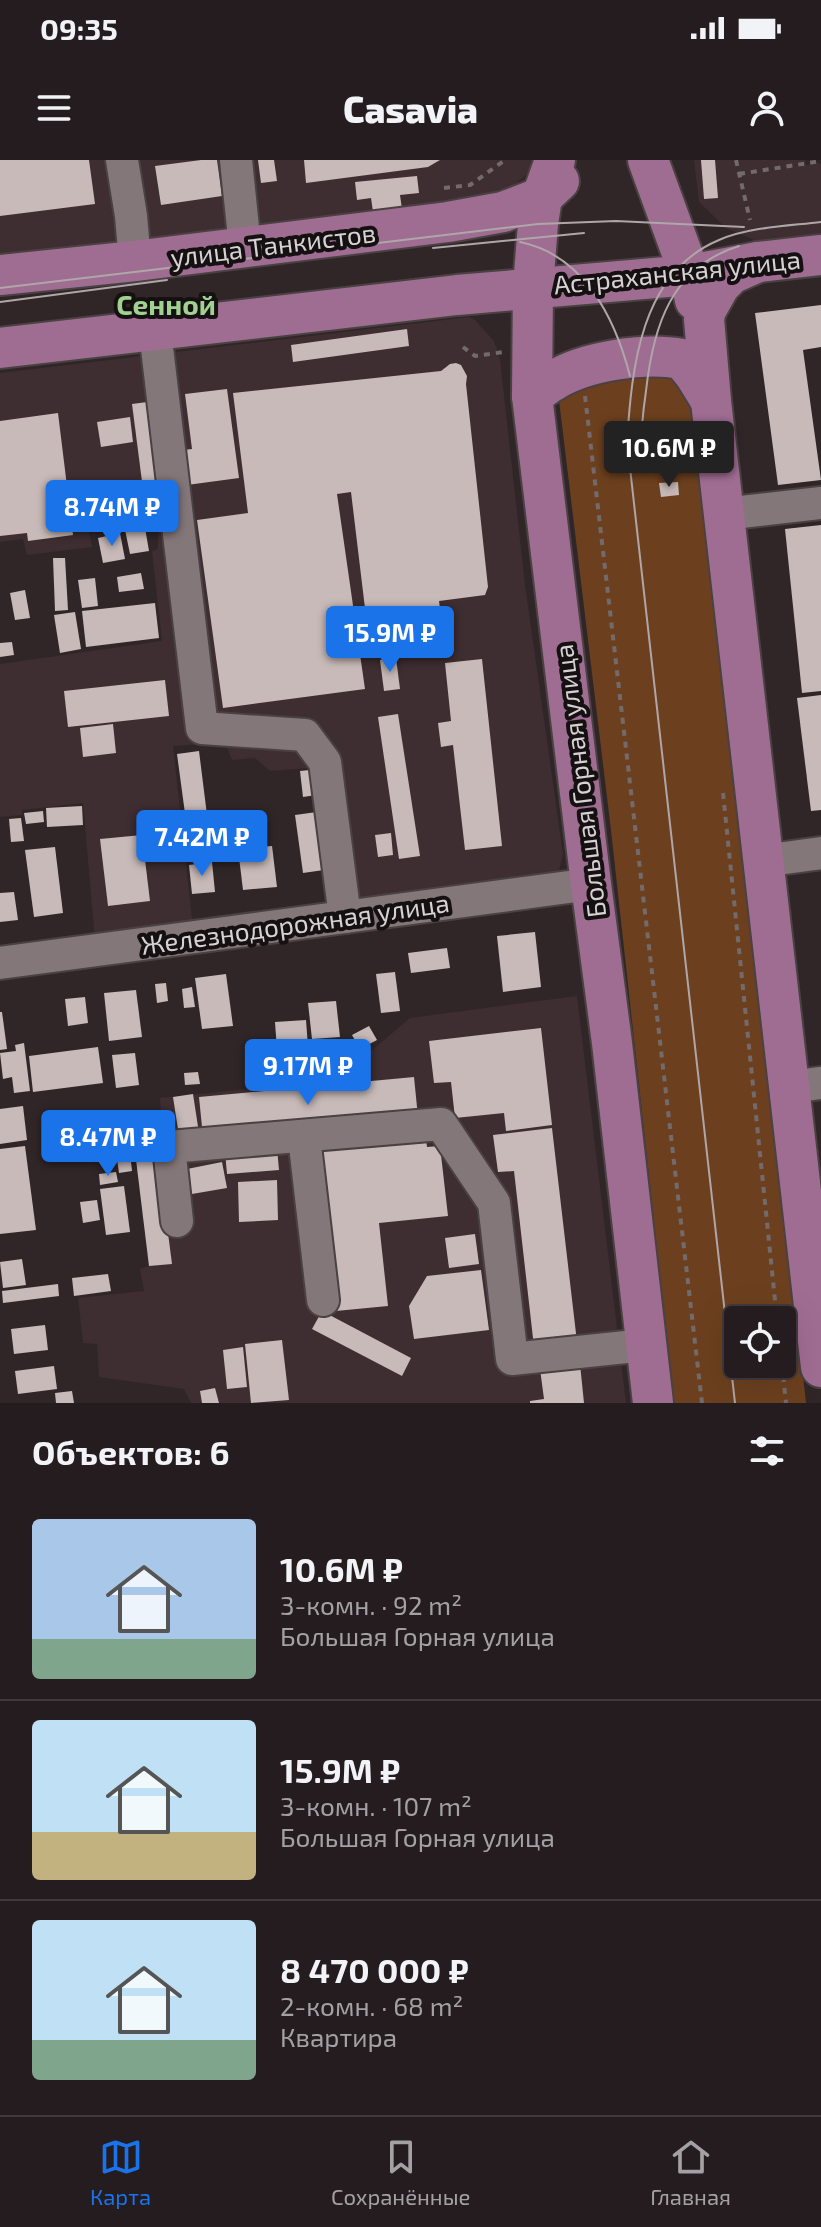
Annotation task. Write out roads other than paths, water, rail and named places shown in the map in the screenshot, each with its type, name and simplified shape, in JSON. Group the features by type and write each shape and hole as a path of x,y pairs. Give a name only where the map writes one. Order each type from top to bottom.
{"main road":[{"name":"Большая Горная улица","path":"555,160 542,197 533,287 532,396 653,1403"},
{"path":"542,197 583,160"},
{"path":"648,160 690,275 711,391"},
{"name":"улица Танкистов","path":"0,275 448,222 503,212 542,197"},
{"name":"Астраханская улица","path":"533,287 690,275 758,262 821,255"},
{"path":"758,262 731,274 720,285 704,319 763,861 805,1085 821,1367"},
{"path":"0,348 533,287"},
{"path":"532,396 553,381 581,369 606,362 662,355 682,359 711,391"}],"street":[{"path":"124,160 135,261"},
{"path":"236,160 245,247"},
{"path":"155,331 202,728 305,735 325,762 345,917"},
{"path":"724,514 821,503"},
{"path":"763,861 821,853"},
{"name":"Железнодорожная улица","path":"0,963 591,884"},
{"path":"177,1221 169,1147 441,1124 494,1203 512,1359 645,1345"},
{"path":"304,1137 323,1300"}],"tram line":[{"path":"0,288 538,224 616,221 744,227"},
{"path":"735,1403 627,441 637,354 656,299 672,275 693,255 719,240 743,232 821,222"},
{"path":"433,248 584,233"},
{"path":"520,242 562,260 593,292 615,332 630,376"},
{"path":"641,470 649,367 670,302 697,269 739,246"},
{"path":"0,302 167,280"}],"district":[{"name":"Сенной","path":"166,304"}]}
